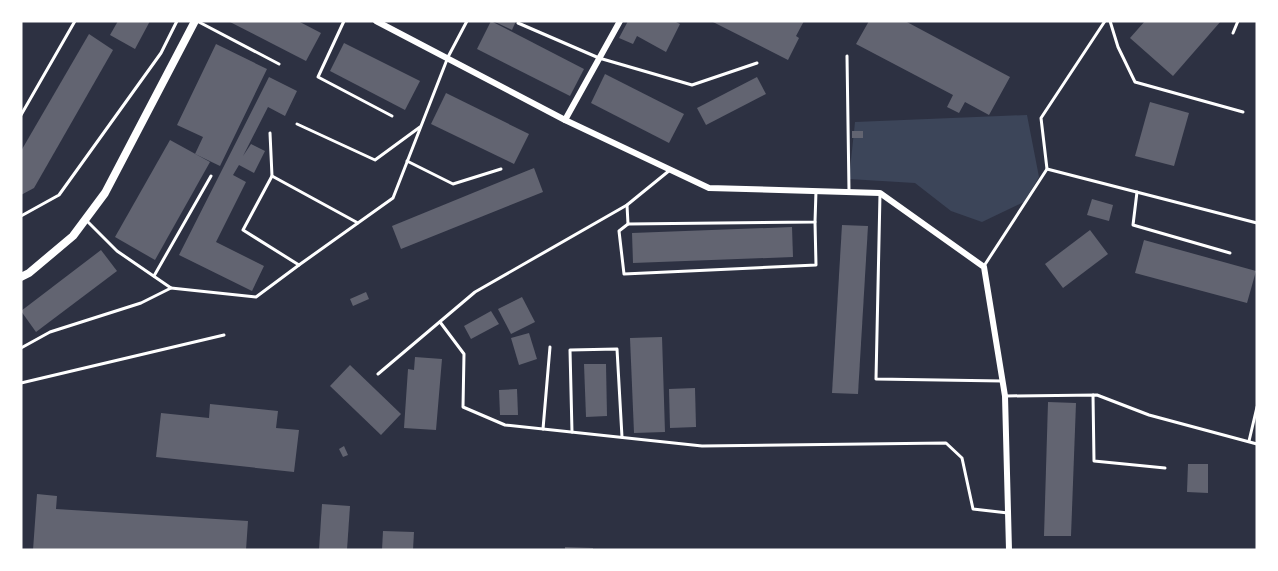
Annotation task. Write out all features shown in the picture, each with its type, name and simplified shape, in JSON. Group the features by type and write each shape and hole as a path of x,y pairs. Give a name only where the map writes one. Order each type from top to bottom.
{"street":[{"path":"21,277 29,273 73,236 105,193 196,21"},
{"path":"376,21 565,120 709,188 880,193 984,267 1005,396 1009,550"},
{"path":"565,120 620,21"}],"lane":[{"path":"21,115 75,21"},
{"path":"196,21 279,64"},
{"path":"344,21 318,76 392,116"},
{"path":"85,219 117,251 171,288 256,297 393,198 448,57 467,21"},
{"path":"984,267 1047,168 1041,118 1105,21"},
{"path":"1110,21 1118,47 1135,82 1243,112"},
{"path":"1233,33 1238,21"},
{"path":"518,23 599,58 692,85 757,63"},
{"path":"847,56 849,191"},
{"path":"297,124 375,159 421,126"},
{"path":"270,133 272,176 243,230 299,265"},
{"path":"407,161 453,184 501,169"},
{"path":"1047,168 1257,224"},
{"path":"378,374 475,292 627,205 671,169"},
{"path":"154,276 211,176"},
{"path":"272,176 358,223"},
{"path":"815,222 628,224 620,231 624,274 816,265 816,191"},
{"path":"1137,192 1133,225 1230,253"},
{"path":"880,193 876,379 1002,381"},
{"path":"627,205 628,224"},
{"path":"21,348 50,332 141,303 171,288"},
{"path":"440,322 464,354 463,407 505,425 702,446 946,443 962,458 973,509 1008,513"},
{"path":"21,383 224,335"},
{"path":"543,429 550,347"},
{"path":"572,432 570,350 617,349 622,437"},
{"path":"1005,396 1093,395 1149,415 1257,444"},
{"path":"1093,395 1094,461 1165,468"},
{"path":"1249,442 1257,407"}],"path":[{"path":"21,216 59,195 160,53 177,21"}],"shaded area":[{"path":"1027,115 1039,177 1024,202 982,222 951,211 915,183 849,179 855,122"}],"building":[{"path":"118,21 150,21 135,49 110,35"},
{"path":"228,21 298,21 321,33 306,61"},
{"path":"491,21 584,69 570,96 477,49"},
{"path":"493,21 516,21 512,30"},
{"path":"628,21 674,21 680,24 666,52 637,36 633,44 619,38"},
{"path":"711,21 804,21 796,36 799,38 788,60"},
{"path":"869,21 905,21 1010,77 989,115 965,102 959,113 947,107 953,95 856,44"},
{"path":"1145,21 1221,21 1173,76 1130,38"},
{"path":"89,34 113,50 34,188 21,195 21,151"},
{"path":"344,43 420,81 405,110 330,71"},
{"path":"216,44 267,69 220,166 195,154 203,137 177,125"},
{"path":"605,74 684,114 669,143 591,103"},
{"path":"269,77 297,91 285,116 268,107 243,156 251,144 265,151 254,173 239,165 233,175 246,182 216,242 264,266 252,291 179,255"},
{"path":"757,77 766,94 706,125 697,108"},
{"path":"446,93 529,134 514,164 431,124"},
{"path":"1150,102 1189,113 1174,166 1135,156"},
{"path":"852,131 863,131 863,138 852,138"},
{"path":"170,140 210,162 155,260 115,237"},
{"path":"534,168 543,192 401,249 392,226"},
{"path":"1092,199 1113,205 1109,221 1087,215"},
{"path":"842,225 868,226 858,394 832,393"},
{"path":"792,227 793,257 633,263 632,233"},
{"path":"1090,230 1108,254 1063,288 1045,264"},
{"path":"1144,240 1256,271 1247,303 1135,273"},
{"path":"101,250 117,271 36,332 21,311"},
{"path":"366,292 369,299 353,306 350,299"},
{"path":"522,297 535,322 511,334 498,309"},
{"path":"491,311 499,324 471,339 464,326"},
{"path":"529,333 537,359 519,365 511,338"},
{"path":"662,337 665,432 634,433 630,338"},
{"path":"415,357 442,359 436,430 404,428 408,369 414,370"},
{"path":"584,364 606,364 607,416 586,417"},
{"path":"350,365 401,414 381,435 330,386"},
{"path":"695,388 696,427 670,428 669,389"},
{"path":"517,389 518,415 500,415 499,390"},
{"path":"1048,402 1076,403 1071,536 1044,536"},
{"path":"210,404 278,411 276,428 299,430 294,472 156,457 161,413 209,418"},
{"path":"344,446 348,455 343,457 339,449"},
{"path":"1188,464 1208,464 1208,493 1187,492"},
{"path":"37,494 57,496 56,509 248,521 246,550 33,550"},
{"path":"322,504 350,506 347,550 319,550"},
{"path":"383,531 414,532 413,550 382,550"},
{"path":"565,547 593,548 593,550 565,550"}]}
